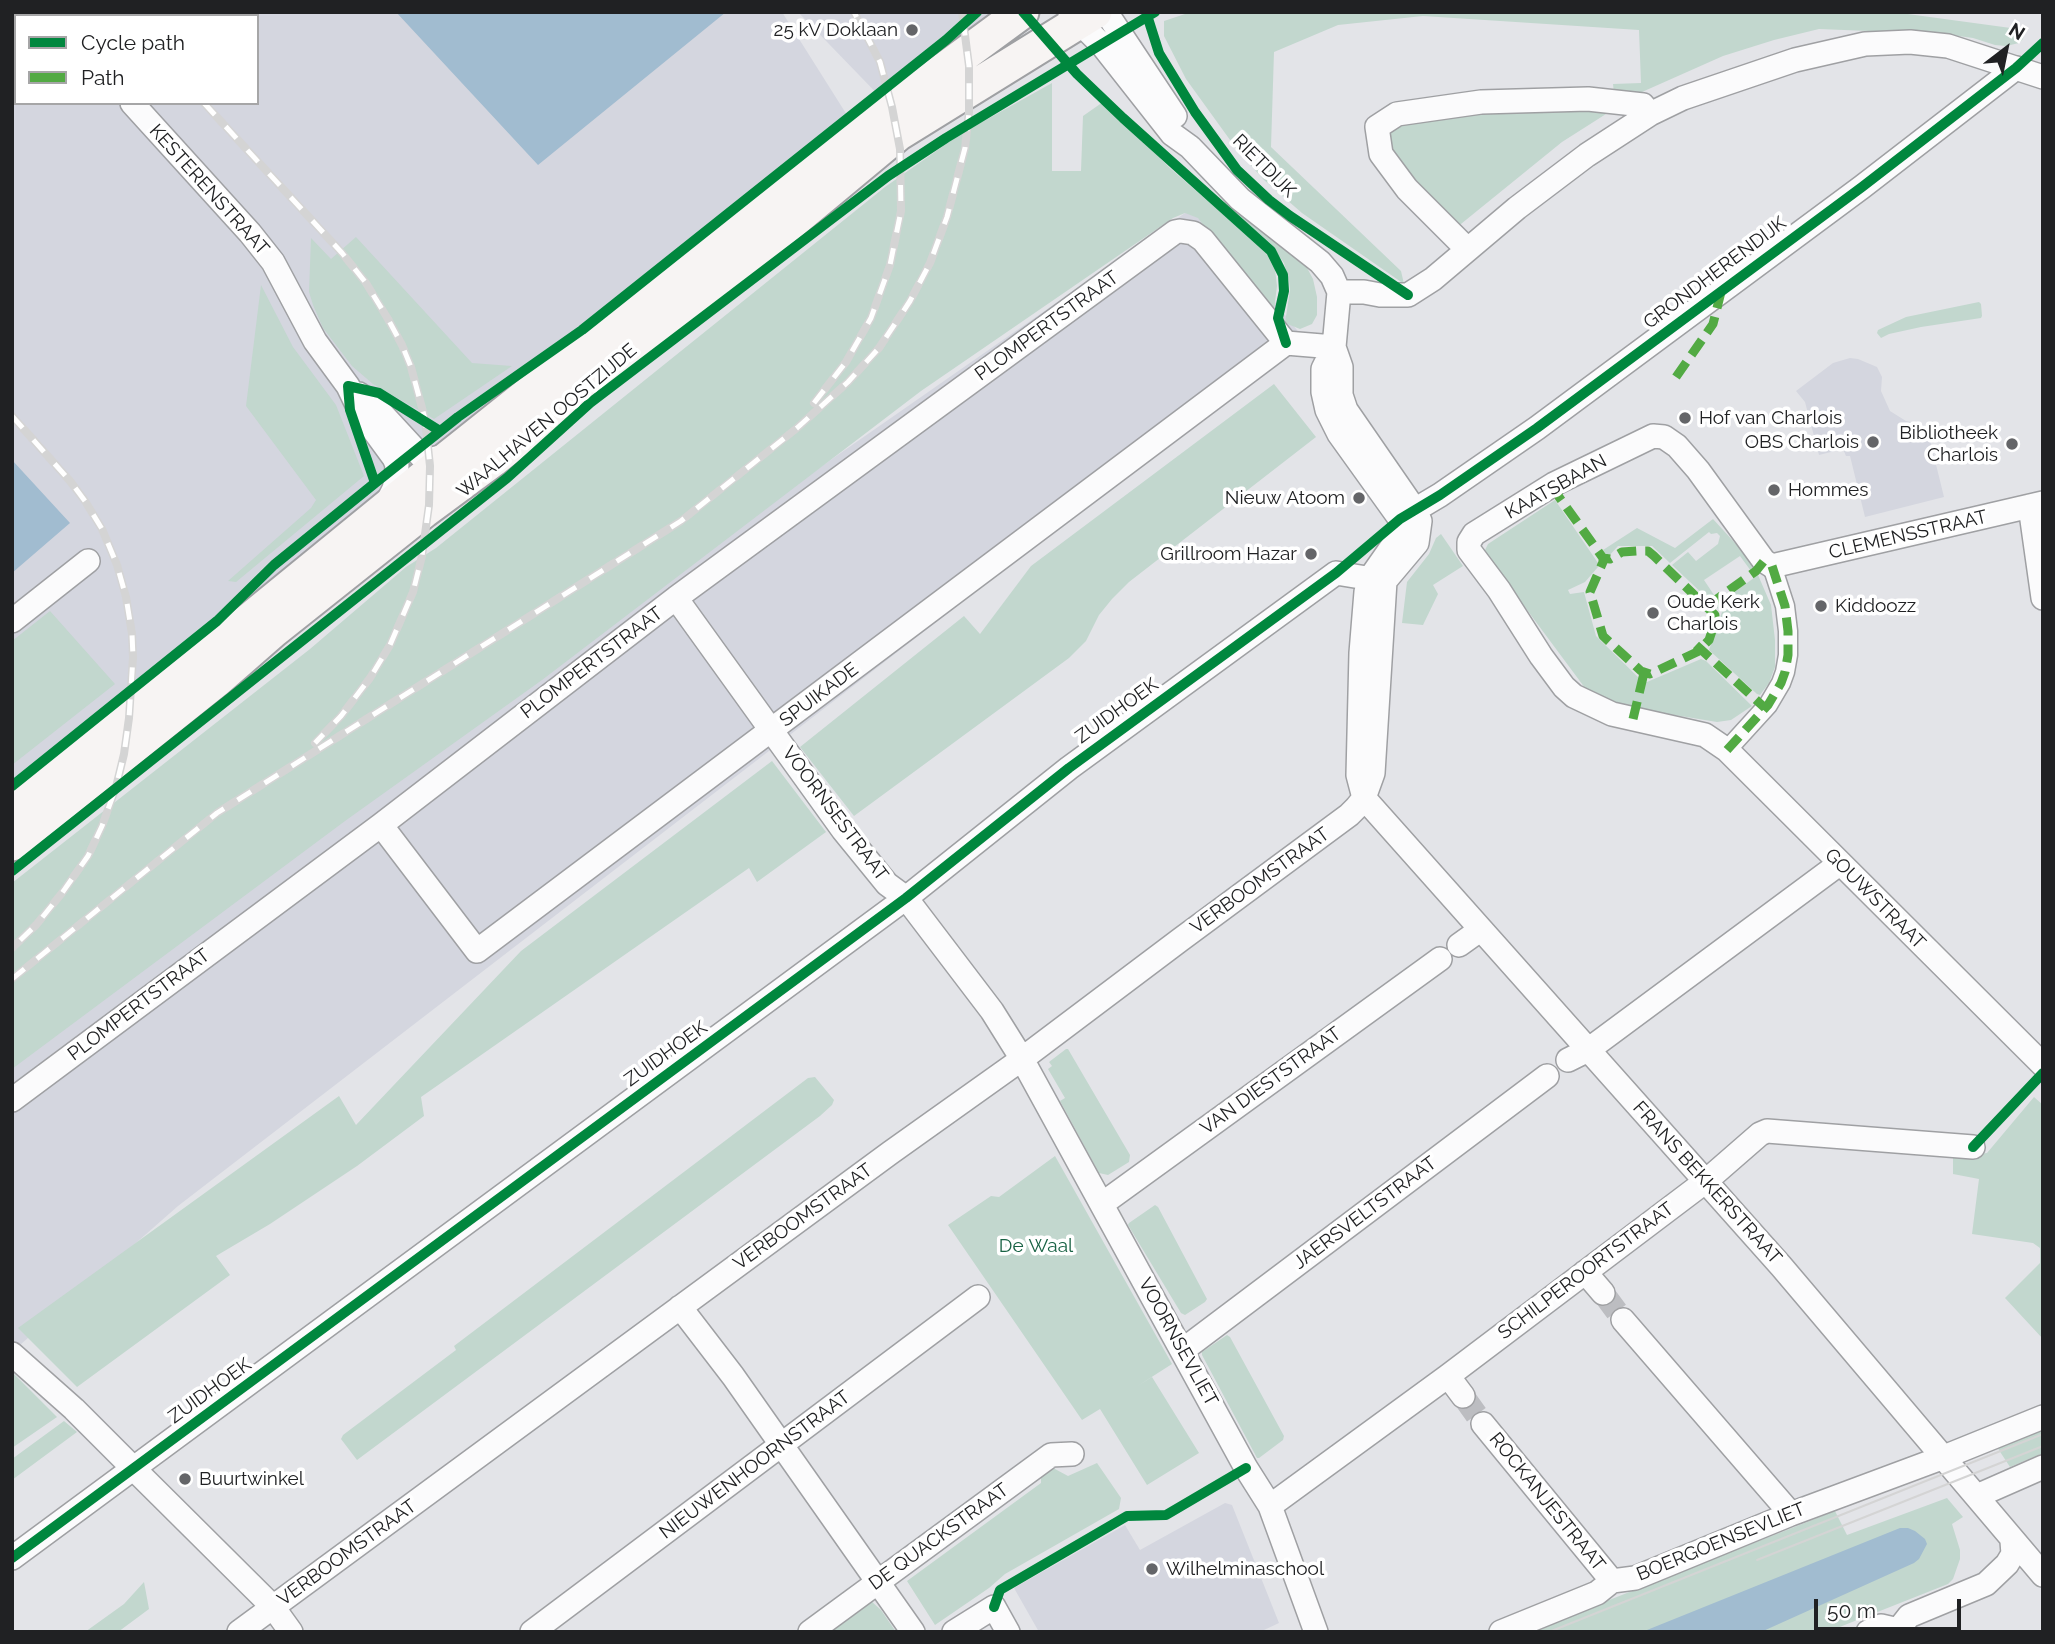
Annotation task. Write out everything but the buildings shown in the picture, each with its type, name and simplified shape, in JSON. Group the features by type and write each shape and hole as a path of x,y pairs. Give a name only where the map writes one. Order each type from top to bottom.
{"main road":[{"name":"WAALHAVEN OOSTZIJDE","path":"12,844 217,680 273,631 392,520 422,472 471,458 863,128 1022,12"},
{"name":"WAALHAVEN OOSTZIJDE","path":"12,809 471,458 791,223 898,134 1087,15"}],"street":[{"name":"RIETDIJK","path":"1087,15 1102,45 1172,134 1190,147 1240,199 1320,262 1332,276 1339,292"},
{"path":"1364,799 1373,773 1378,579 1417,543 1420,521 1408,514 1339,435 1327,410 1322,369 1334,347 1339,292 1408,295 1433,279 1517,208 1587,155 1650,114 1683,98 1783,63 1865,44 1910,42 1948,46 2043,77"},
{"name":"GRONDHERENDIJK","path":"1408,514 1569,404 1862,187 2016,68"},
{"path":"1467,249 1407,189 1381,154 1377,127 1397,114 1481,102 1588,99 1643,105 1650,114"},
{"name":"KESTERENSTRAAT","path":"134,105 264,249 315,341 348,386 361,413 406,470 422,472"},
{"name":"PLOMPERTSTRAAT","path":"12,1100 381,825 676,598 1175,232 1193,233 1203,240 1286,343"},
{"path":"1286,343 1334,347"},
{"name":"SPUIKADE","path":"381,825 478,951 1286,343"},
{"name":"KESTERENSTRAAT","path":"348,386 373,404 422,472"},
{"name":"KAATSBAAN","path":"1705,735 1612,714 1574,696 1541,656 1499,590 1469,550 1469,542 1474,534 1554,484 1653,436 1664,437 1677,446 1768,564"},
{"path":"391,453 397,465 392,495 392,520"},
{"path":"2036,505 2043,597"},
{"name":"CLEMENSSTRAAT","path":"1768,564 2036,505"},
{"path":"12,621 88,561"},
{"path":"1727,750 1768,705 1782,683 1785,672 1788,655 1785,607 1768,564"},
{"name":"ZUIDHOEK","path":"12,1558 906,898 1069,768 1336,573 1378,579"},
{"name":"VOORNSESTRAAT","path":"676,598 802,775 887,884 906,898 992,1011 1022,1059"},
{"name":"GOUWSTRAAT","path":"1705,735 1727,750 2043,1065"},
{"name":"FRANS BEKKERSTRAAT","path":"1364,799 1480,930 1578,1055 1706,1181 2043,1575"},
{"name":"VERBOOMSTRAAT","path":"239,1632 1022,1059 1349,815 1364,799"},
{"path":"1578,1055 1839,863"},
{"path":"1460,945 1480,930"},
{"name":"VAN DIESTSTRAAT","path":"1102,1204 1440,958"},
{"name":"VOORNSEVLIET","path":"1022,1059 1270,1506 1316,1632"},
{"name":"JAERSVELTSTRAAT","path":"1182,1350 1547,1076"},
{"name":"SCHILPEROORTSTRAAT","path":"1270,1506 1448,1376 1706,1181 1760,1133 1767,1131 1973,1147"},
{"path":"1585,1272 1603,1293"},
{"name":"NIEUWENHOORNSTRAAT","path":"532,1632 978,1297"},
{"path":"680,1307 733,1376 913,1632"},
{"path":"1623,1320 1699,1411 1791,1514"},
{"path":"12,1354 74,1409 273,1608 291,1632"},
{"path":"1448,1376 1463,1396"},
{"name":"BOERGOENSEVLIET","path":"1501,1632 1597,1593 1612,1581 1635,1578 1791,1514 2043,1417"},
{"name":"ROCKANJESTRAAT","path":"1483,1424 1612,1581"},
{"name":"DE QUACKSTRAAT","path":"810,1632 1051,1455 1072,1454"},
{"path":"1977,1496 2043,1467"},
{"path":"1868,1632 1881,1626 1898,1631 1909,1616 1986,1584 2007,1564 2013,1554 2012,1541"},
{"path":"954,1632 994,1607 1008,1632"}],"shaded area":[{"path":"12,12 782,12 876,161 12,818"},
{"path":"798,12 998,12 889,106"},
{"path":"1198,204 1304,339 178,1206 12,1352 12,1057 545,659"},
{"name":"OBS Charlois","path":"1850,358 1877,367 1882,377 1881,391 1890,411 1906,421 1924,425 1944,497 1865,517 1850,456 1846,456 1843,449 1819,455 1805,402 1796,391 1833,363"},
{"name":"Wilhelminaschool","path":"1225,1503 1232,1505 1279,1623 1264,1630 1039,1632 1014,1588 1125,1525 1140,1550"}],"green space":[{"path":"1191,12 1893,12 2018,29 2024,33 2019,43 2006,46 1944,34 1819,29 1723,56 1633,96 1614,93 1613,84 1641,83 1639,30 1423,16 1338,25 1274,52 1271,147 1401,271 1404,284 1302,213 1264,180 1238,151 1186,79 1164,36 1164,21"},
{"path":"1052,83 1052,171 1081,171 1083,116 1103,102 1171,169 1269,254 1275,269 1277,286 1274,310 1269,313 1198,218 1185,213 1173,218 921,391 542,680 345,821 12,1069 12,883 310,649 406,567 436,548 885,187 959,135"},
{"path":"1490,107 1617,107 1562,142 1456,228 1391,160 1387,138 1391,129 1399,122"},
{"path":"1226,201 1305,264 1313,279 1317,297 1317,315 1312,324 1300,329 1285,323 1290,290 1284,263 1270,243 1224,203"},
{"path":"356,237 472,363 512,366 434,419 373,384 352,366 323,328 309,292 311,238 331,259"},
{"path":"261,285 293,347 336,405 364,476 236,582 228,581 311,508 316,500 246,406"},
{"path":"1979,302 1981,318 1921,327 1881,338 1877,333 1878,330 1906,317"},
{"path":"1274,384 1316,437 1129,582 1099,615 1086,641 1069,658 854,816 800,747 964,616 980,634 1031,566"},
{"path":"1555,500 1598,563 1598,567 1585,582 1568,590 1570,594 1584,592 1596,636 1641,680 1647,682 1701,659 1706,661 1752,706 1731,720 1717,722 1626,707 1585,688 1484,552 1488,544"},
{"path":"1713,519 1754,568 1751,571 1740,556 1704,580 1714,595 1708,599 1672,565 1688,552 1696,561 1718,544 1720,536 1717,533 1709,532 1670,563 1652,546 1618,546 1608,557 1603,550 1637,528 1675,548"},
{"path":"1441,534 1463,566 1433,585 1438,594 1423,625 1402,623 1407,582"},
{"path":"1758,575 1771,605 1775,640 1775,667 1769,683 1760,695 1709,650 1722,612 1715,606"},
{"path":"50,611 115,684 12,765 12,641"},
{"path":"772,761 826,832 757,882 749,868 421,1097 424,1116 357,1166 216,1256 230,1275 77,1387 18,1328 339,1096 356,1125 521,951"},
{"path":"1066,1049 1130,1155 1129,1162 1108,1175 1099,1173 1060,1101 1065,1098 1048,1069 1052,1066 1049,1062"},
{"path":"815,1077 834,1100 820,1116 357,1460 341,1439 343,1435 456,1350 454,1346 808,1078"},
{"path":"2034,1097 2043,1105 2043,1339 2005,1298 2040,1263 2040,1248 2033,1243 1972,1234 1979,1179 1953,1174 1953,1158 1987,1153"},
{"name":"De Waal","path":"1055,1156 1172,1364 1136,1387 1152,1377 1199,1453 1147,1485 1100,1409 1082,1420 948,1225 991,1196 999,1197"},
{"path":"1155,1205 1207,1299 1185,1315 1181,1313 1128,1225"},
{"path":"1227,1335 1284,1436 1283,1440 1259,1458 1202,1355 1202,1352"},
{"path":"12,1372 57,1417 12,1448"},
{"path":"64,1421 77,1432 12,1480 12,1459"},
{"path":"2043,1425 2043,1453 2010,1467 1995,1444"},
{"path":"1097,1463 1121,1498 1119,1509 1005,1574 935,1625 907,1581 1041,1483 1041,1472 1046,1468 1055,1469 1068,1476"},
{"path":"1947,1498 1963,1517 1952,1524 1960,1550 1960,1559 1953,1579 1948,1584 1827,1632 1528,1632 1835,1511 1847,1535"},
{"path":"144,1582 149,1609 118,1632 85,1632 124,1604"},
{"path":"871,1601 881,1610 896,1632 828,1632"}],"water":[{"path":"396,12 726,12 538,165"},
{"path":"12,460 70,523 12,573"},
{"path":"1900,1528 1915,1531 1927,1544 1914,1563 1761,1632 1642,1632"}],"tunnel":[{"path":"1603,1293 1623,1320"},
{"path":"1463,1396 1483,1424"}],"tram line":[{"path":"1549,1632 2043,1434"},
{"path":"1757,1560 2043,1446"}],"railway":[{"path":"814,403 846,362 871,318 890,265 901,211 900,149 892,107 880,62 854,12"},
{"path":"12,979 217,813 681,521 797,428 848,382 879,348 910,301 930,263 947,217 965,148 969,112 969,66 962,12"},
{"path":"206,105 342,253 366,283 402,345 425,419 430,466 429,505 422,556 413,592 390,645 370,678 341,716 315,743"},
{"path":"12,416 70,481 102,529 117,565 126,597 133,657 124,754 102,826 88,856 62,893 36,925 12,948"}],"marked path":[{"path":"1676,377 1713,324 1721,292"},
{"path":"1554,484 1559,497 1603,558 1590,592 1603,636 1641,671 1650,674 1697,652 1709,640 1715,615 1648,551 1622,552 1610,559 1603,558"},
{"path":"1707,606 1756,571 1764,561"},
{"path":"1727,750 1768,705 1785,672 1788,655 1785,606 1772,566"},
{"path":"1696,645 1765,708"},
{"path":"1633,719 1644,673"}],"cycle path":[{"path":"12,786 217,621 274,565 375,483 458,417 582,330 946,40 977,12"},
{"path":"1023,12 1077,74 1271,251 1283,275 1284,291 1278,318 1286,343"},
{"path":"1146,12 1159,53 1195,112 1237,170 1290,216 1408,295"},
{"path":"12,871 507,478 590,403 888,176 1155,12"},
{"path":"12,1558 906,898 1069,768 1336,573 1400,519 1440,495 1537,428 1862,187 2016,68 2043,43"},
{"path":"375,483 350,410 348,386 379,393 440,431"},
{"path":"1973,1147 2043,1073"},
{"path":"994,1607 1000,1590 1127,1516 1166,1515 1246,1468"}],"place":[{"name":"25 kV Doklaan","path":"912,30"},
{"name":"Hof van Charlois","path":"1685,418"},
{"name":"OBS Charlois","path":"1873,442"},
{"name":"Bibliotheek Charlois","path":"2012,444"},
{"name":"Hommes","path":"1774,490"},
{"name":"Nieuw Atoom","path":"1359,498"},
{"name":"Grillroom Hazar","path":"1311,554"},
{"name":"Kiddoozz","path":"1821,606"},
{"name":"Oude Kerk Charlois","path":"1653,613"},
{"name":"Buurtwinkel","path":"185,1479"},
{"name":"Wilhelminaschool","path":"1152,1569"}]}
